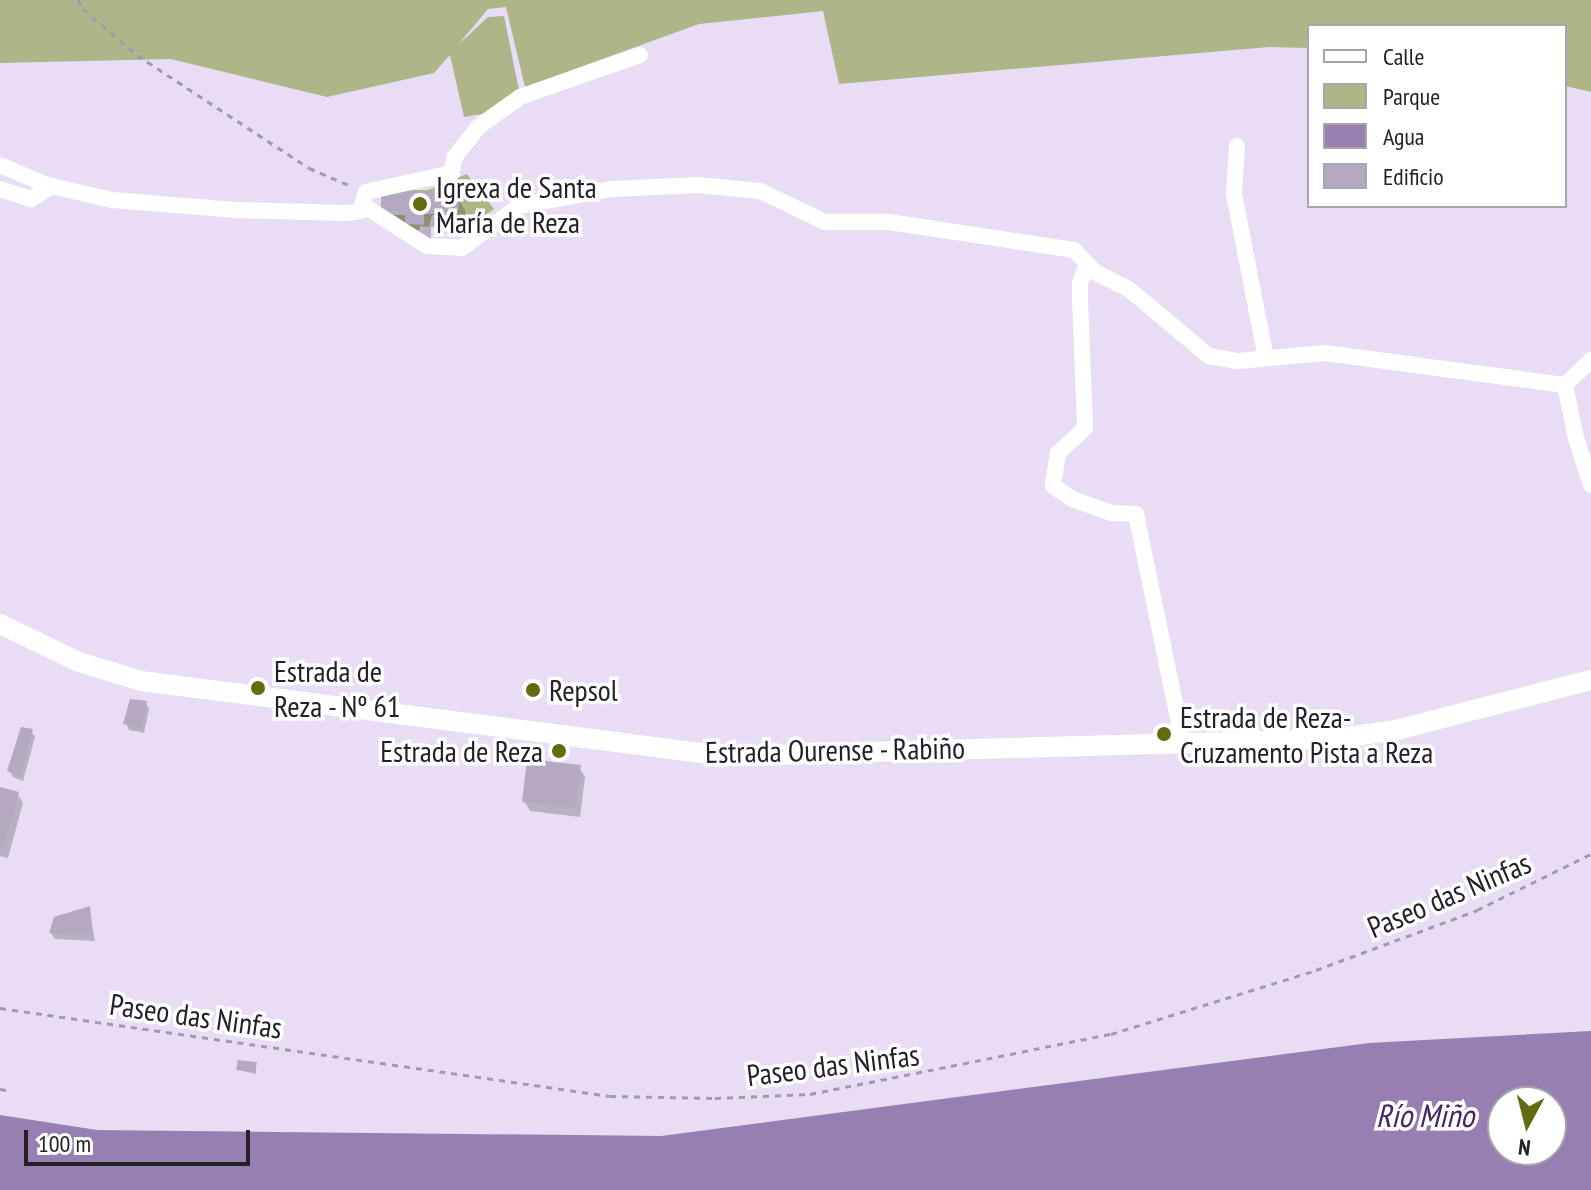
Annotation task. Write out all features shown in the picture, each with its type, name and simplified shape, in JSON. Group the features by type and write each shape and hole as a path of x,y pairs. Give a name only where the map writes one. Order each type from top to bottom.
{"main road":[{"name":"Estrada Ourense - Rabiño","path":"0,624 79,662 141,681 725,756 1333,739 1396,730 1591,680"}],"street":[{"path":"360,211 366,192 452,173 454,158 478,127 520,97 640,55"},
{"path":"1237,146 1234,194 1266,358"},
{"path":"0,165 52,186 112,200 235,210 369,209 427,246 462,248 519,206 611,189 699,185 760,191 825,222 889,222 1074,250 1106,278 1130,290 1209,356 1238,361 1325,353 1565,385"},
{"path":"0,189 31,199 52,186"},
{"path":"1087,264 1080,283 1085,428 1058,453 1053,486 1072,499 1111,513 1136,514 1183,743"},
{"path":"1565,385 1591,360"},
{"path":"1565,385 1576,438 1591,485"}],"path":[{"path":"78,0 83,9 137,55 309,168 366,192"},
{"name":"Paseo das Ninfas","path":"0,1008 610,1096 715,1098 810,1094 1111,1034 1190,1006 1316,970 1463,916 1591,854"},
{"path":"0,1089 11,1091"}],"green space":[{"path":"0,0 1591,0 1591,92 1567,86 1567,24 1307,24 1307,48 1269,47 839,84 823,11 699,24 525,87 506,7 488,9 458,45 488,17 504,16 519,90 488,113 464,117 450,55 434,73 327,97 171,59 0,63"},
{"path":"467,174 494,209 481,218 470,221 470,218 432,215 429,227 420,226 418,234 381,215 406,190 428,190"}],"water":[{"name":"Río Miño","path":"1591,1031 1591,1190 0,1190 0,1115 97,1130 661,1136 1369,1043"}],"building":[{"name":"Igrexa de Santa María de Reza","path":"406,190 459,195 458,214 424,214 424,225 405,224 405,215 381,215 381,192"},
{"path":"130,699 147,701 141,728 123,724"},
{"path":"21,727 33,729 20,777 7,771"},
{"path":"527,759 581,765 575,808 522,802"},
{"path":"0,787 19,792 3,849 0,848"},
{"path":"90,906 93,935 49,933 54,917"},
{"path":"238,1060 257,1062 255,1072 236,1070"}],"place":[{"name":"Igrexa de Santa María de Reza","path":"420,204"},
{"name":"Estrada de Reza - Nº 61","path":"258,688"},
{"name":"Repsol","path":"533,690"},
{"name":"Estrada de Reza- Cruzamento Pista a Reza","path":"1164,734"},
{"name":"Estrada de Reza","path":"559,751"}]}
